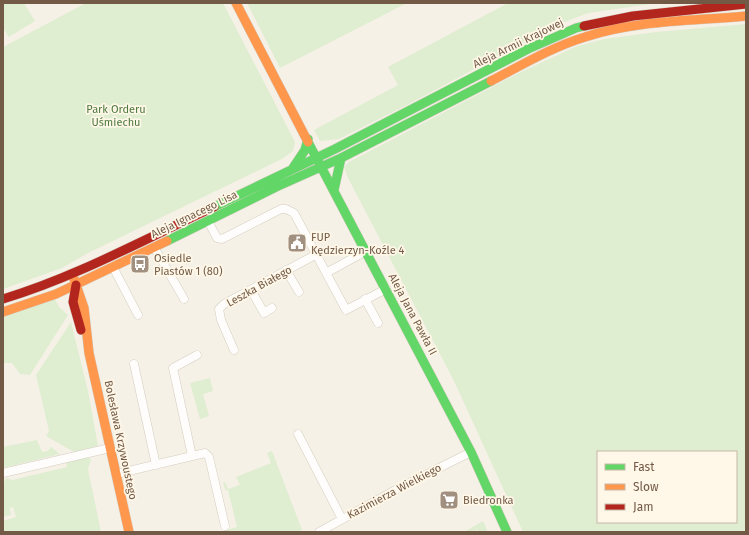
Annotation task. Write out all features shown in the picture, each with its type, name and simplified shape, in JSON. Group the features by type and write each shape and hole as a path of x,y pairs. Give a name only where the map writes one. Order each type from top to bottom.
{"main road":[{"name":"Aleja Jana Pawła II","path":"236,3 471,452 507,532"},
{"name":"Aleja Armii Krajowej","path":"317,157 528,49 576,28 633,16 746,4"},
{"name":"Aleja Armii Krajowej","path":"322,167 544,54 578,39 605,32 634,28 746,16"},
{"path":"292,169 305,150 308,139 321,147 334,149"},
{"name":"Aleja Ignacego Lisa","path":"3,299 30,291 71,274 317,157"},
{"path":"299,177 314,178 332,186 341,158"},
{"name":"Aleja Ignacego Lisa","path":"3,312 56,294 322,167"},
{"path":"71,274 76,284"},
{"name":"Bolesława Krzywoustego","path":"84,308 88,289 97,275"},
{"name":"Bolesława Krzywoustego","path":"76,284 73,302 89,353 129,532"},
{"name":"Bolesława Krzywoustego","path":"76,284 84,308 89,353"},
{"path":"56,294 73,302"}],"street":[{"path":"208,221 217,238 222,239 281,209 286,209 294,213 346,310 386,289"},
{"path":"154,247 184,299"},
{"path":"326,273 366,252"},
{"name":"Leszka Białego","path":"234,350 221,320 219,309 224,304 317,254"},
{"path":"113,267 138,316"},
{"path":"286,270 299,292"},
{"path":"251,290 264,313 272,308"},
{"path":"365,299 378,323"},
{"path":"192,456 172,368 197,355"},
{"path":"134,364 156,464"},
{"path":"298,434 342,519"},
{"path":"3,473 110,448"},
{"name":"Kazimierza Wielkiego","path":"319,532 411,481 471,452"},
{"path":"116,474 205,453 209,457 225,526"}],"green space":[{"path":"3,3 24,3 35,21 9,37 3,28"},
{"name":"Park Orderu Uśmiechu","path":"86,3 223,3 295,142 293,151 282,159 88,253 62,268 3,289 3,47"},
{"path":"247,3 407,3 280,68"},
{"path":"508,3 658,3 588,13 557,25 407,105 339,139 320,141 314,130 398,85 388,67"},
{"path":"746,24 746,532 523,532 454,381 347,176 344,167 349,162 521,72 575,47 604,39 656,32"},
{"path":"55,299 59,307 68,315 30,375 20,374 12,363 3,363 3,315"},
{"path":"71,322 88,391 98,446 74,452 46,436 49,431 36,375"},
{"path":"210,378 213,391 203,394 209,416 200,419 190,383"},
{"path":"37,440 42,452 48,451 51,447 60,454 3,468 3,447"},
{"path":"272,451 302,530 299,532 226,532 226,530 237,527 228,490 226,491 223,483 225,482 228,489 240,485 236,477 271,463 267,453"},
{"path":"87,456 91,460 88,469 101,532 3,532 3,521 16,517 13,507 10,508 11,515 3,517 3,484 6,478 12,480 67,467 66,461"},
{"path":"483,521 488,532 478,532 477,529 475,532 464,532"}],"traffic: fast":[{"path":"214,207 335,149 528,49 584,26"},
{"path":"167,241 276,187 341,158 491,81"},
{"path":"293,168 305,150 308,139"},
{"path":"308,142 471,452 507,532"},
{"path":"334,190 341,158"}],"traffic: slow":[{"path":"236,3 308,142"},
{"path":"491,81 561,46 604,31 644,24 746,16"},
{"path":"3,312 56,294 167,241"},
{"path":"74,279 84,308 89,353 129,532"}],"traffic: jam":[{"path":"584,26 633,16 746,4"},
{"path":"3,299 84,269 214,207"},
{"path":"76,285 73,302 81,330"}],"place":[{"name":"FUP Kędzierzyn-Koźle 4","path":"297,243"},
{"name":"Osiedle Piastów 1 (80)","path":"140,264"},
{"name":"Biedronka","path":"449,500"}]}
